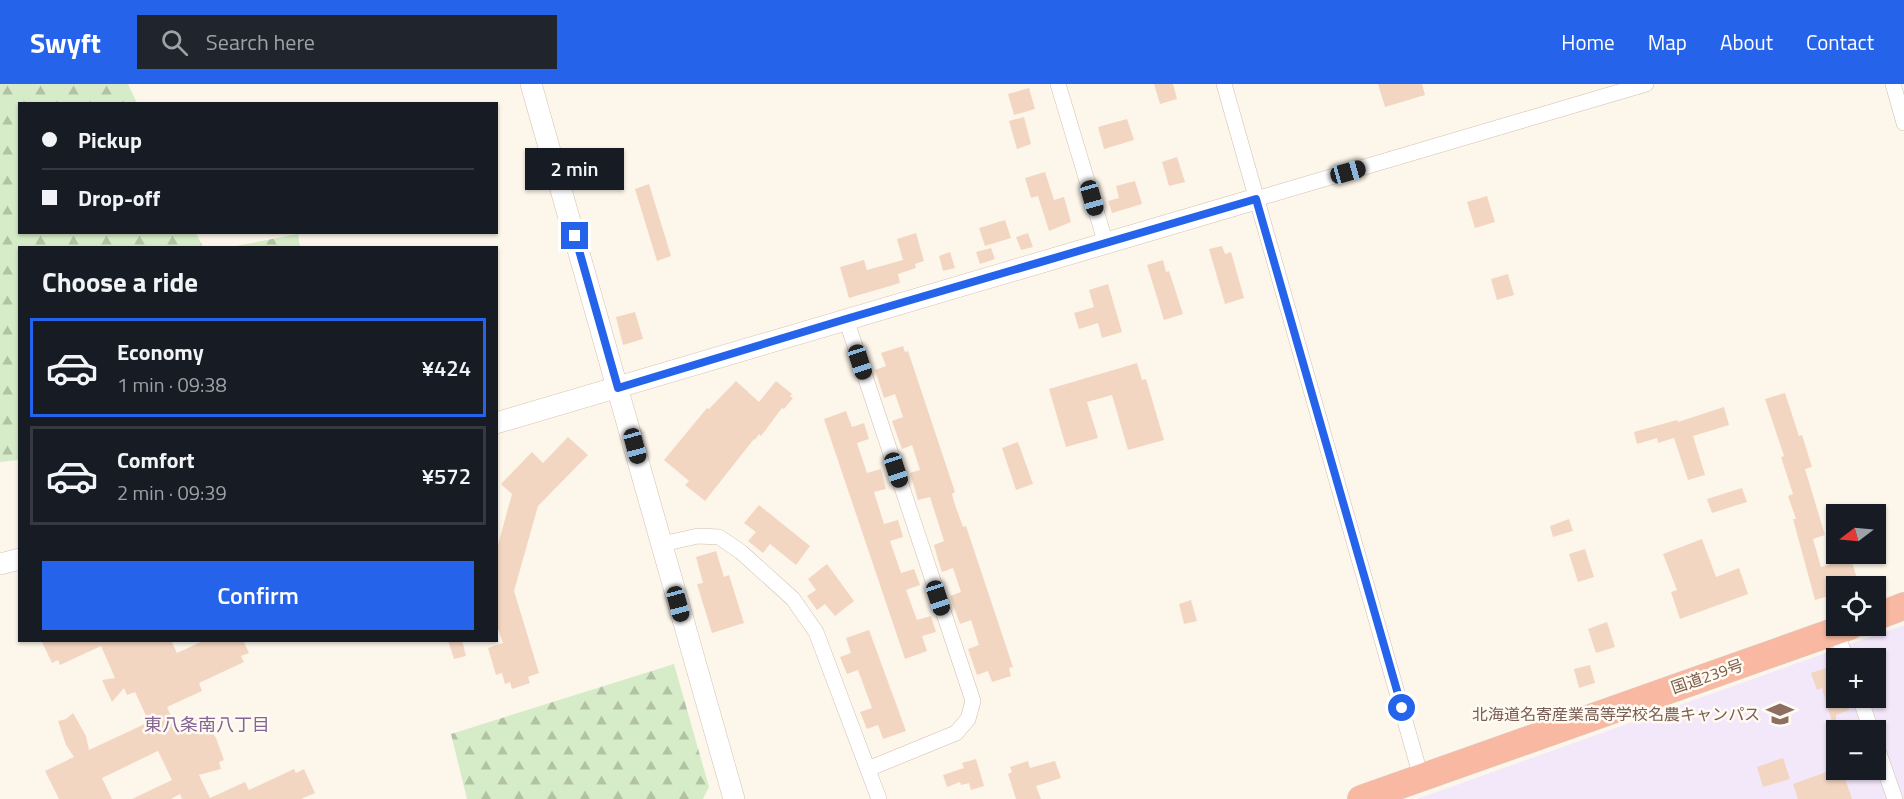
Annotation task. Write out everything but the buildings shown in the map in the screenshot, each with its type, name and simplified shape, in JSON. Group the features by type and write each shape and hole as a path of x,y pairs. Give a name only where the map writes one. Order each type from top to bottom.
{"highway":[{"path":"1886,613 1904,606"},
{"name":"国道239号","path":"1361,799 1826,634"}],"street":[{"path":"531,84 734,799"},
{"path":"1058,84 1106,244"},
{"path":"1224,84 1421,777"},
{"path":"498,422 1646,84"},
{"path":"1893,84 1904,123"},
{"path":"846,319 973,701 968,718 956,733 868,769"},
{"path":"662,544 698,536 719,537 741,552 794,599 816,632 879,799"},
{"path":"0,564 18,560"},
{"path":"1886,773 1895,799"}],"shaded area":[{"name":"北海道名寄産業高等学校名農キャンパス","path":"1904,625 1904,799 1417,799 1826,653 1826,708 1886,708 1886,648 1840,648 1873,636 1886,636 1886,631"}],"green space":[{"path":"0,84 128,84 137,102 18,102 18,234 196,234 202,246 18,246 18,460 0,462"},
{"path":"298,234 300,246 236,246"},
{"path":"674,664 709,787 703,799 467,799 451,734"}],"place":[{"name":"北海道名寄産業高等学校名農キャンパス","path":"1780,714"}],"district":[{"name":"東八条南八丁目","path":"207,725"}],"route":[{"path":"575,236 618,388 1256,199 1402,708"}]}
